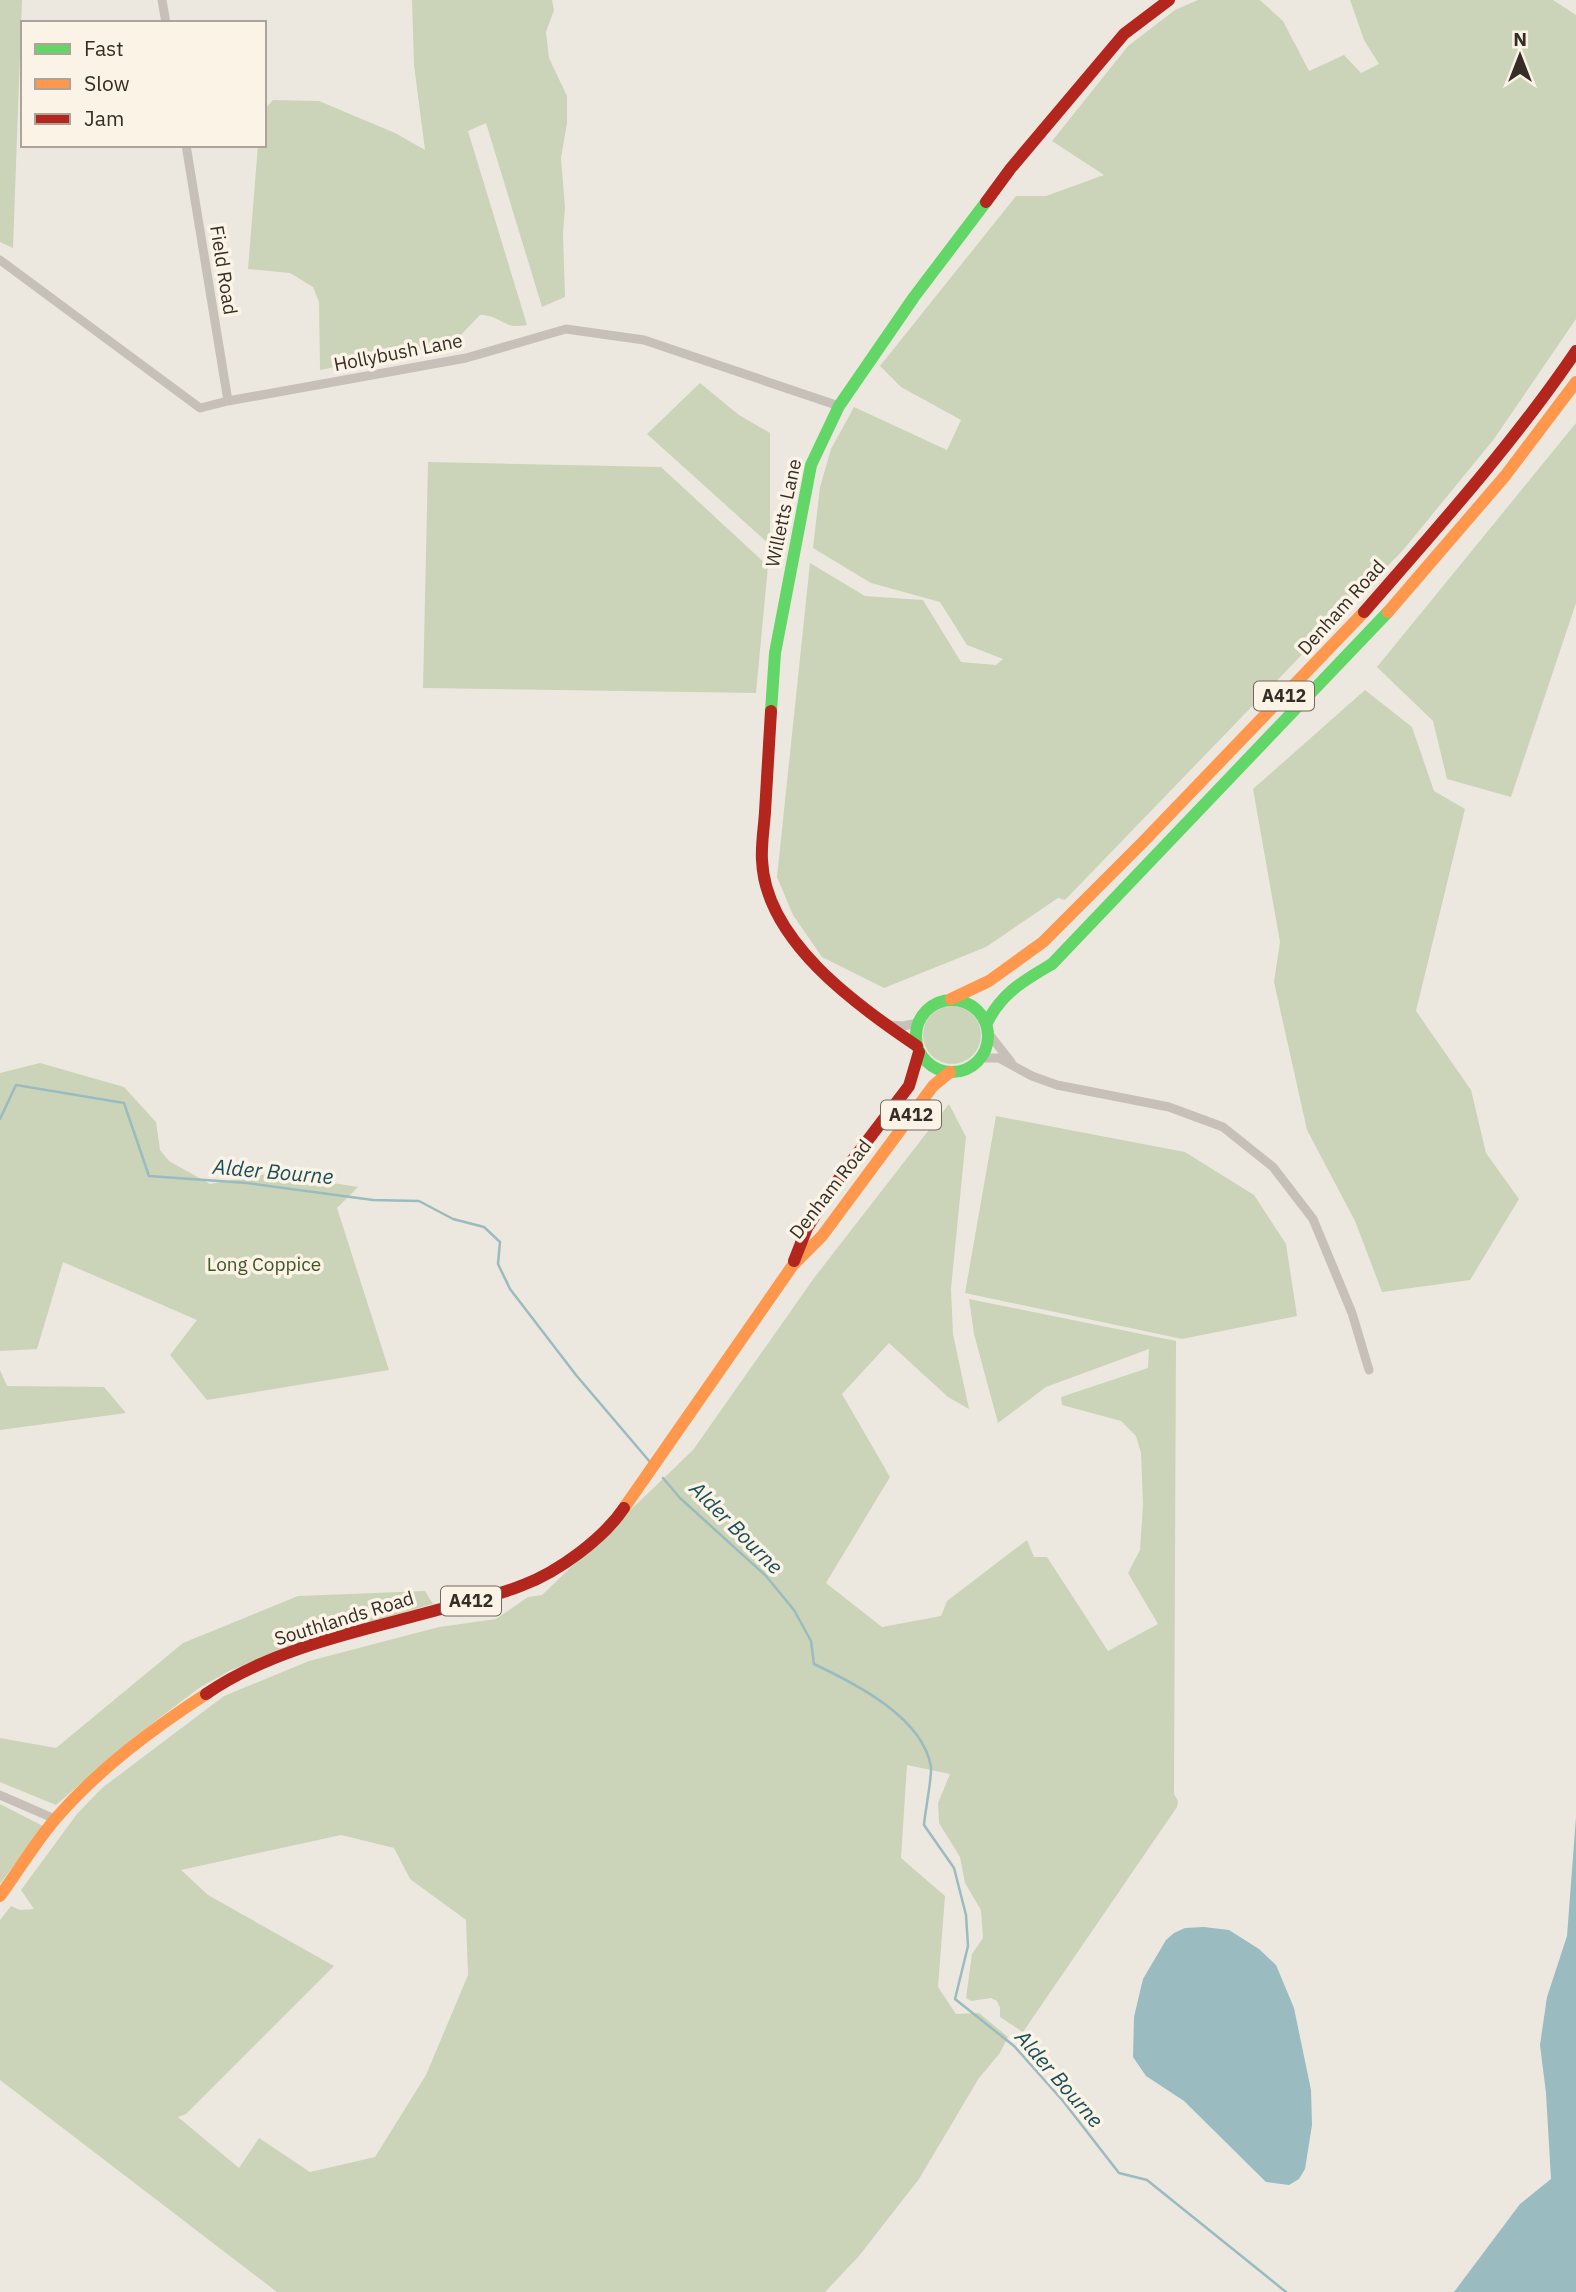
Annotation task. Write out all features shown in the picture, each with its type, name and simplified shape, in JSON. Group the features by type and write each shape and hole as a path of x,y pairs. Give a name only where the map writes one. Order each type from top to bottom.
{"main road":[{"name":"Willetts Lane","path":"918,1049 863,1007 810,957 783,926 770,900 762,861 775,653 811,465 839,406 914,297 1011,169 1124,34 1169,0"},
{"name":"Denham Road","path":"951,999 989,981 1043,942 1350,629 1544,398 1576,351"},
{"name":"Denham Road","path":"988,1028 992,1008 1001,997 1052,964 1398,601 1506,476 1576,382"},
{"path":"951,999 973,1005 981,1013 988,1028 987,1046 981,1058 971,1067 950,1072 932,1066 918,1049 918,1023 931,1006 951,999"},
{"name":"Denham Road","path":"793,1265 807,1228 842,1174 909,1086 918,1049"},
{"name":"Denham Road","path":"793,1265 822,1236 933,1086 950,1072"},
{"name":"Southlands Road","path":"55,1819 95,1777 148,1733 226,1680 300,1649 524,1586 580,1553 617,1518 793,1265"},
{"name":"A412","path":"0,1896 55,1819"}],"street":[{"path":"162,0 166,21"},
{"name":"Field Road","path":"186,147 228,401"},
{"name":"Hollybush Lane","path":"0,260 200,408 466,358 566,329 644,340 839,406"},
{"path":"886,1025 918,1023"},
{"path":"988,1028 1012,1063"},
{"path":"981,1058 991,1057 1012,1063 1032,1076 1057,1085 1169,1107 1223,1127 1273,1167 1313,1219 1352,1313 1369,1370"},
{"path":"0,1795 55,1819"}],"green space":[{"path":"0,0 22,0 13,248 0,242"},
{"path":"412,0 552,0 554,10 546,32 549,58 567,96 567,123 561,158 565,207 565,297 542,307 486,123 468,131 527,325 512,326 493,317 480,315 453,343 320,370 319,302 313,287 290,273 248,269 258,147 266,147 266,108 273,100 319,101 395,133 425,150 414,65"},
{"path":"1198,0 1260,0 1283,21 1309,71 1344,55 1361,73 1379,64 1364,40 1350,0 1553,0 1576,15 1576,319 1494,439 1404,549 1065,900 1058,898 986,947 884,988 822,957 793,915 777,877 810,563 865,596 923,600 961,662 996,665 1003,659 967,645 940,602 871,583 813,548 820,487 831,449 854,407 947,450 961,420 901,387 880,366 1016,196 1046,196 1104,175 1052,141 1128,46 1175,10"},
{"path":"700,383 739,415 770,433 770,545 647,434"},
{"path":"1576,423 1576,603 1511,797 1447,779 1433,721 1377,667"},
{"path":"428,462 661,467 768,566 756,693 423,688"},
{"path":"1365,690 1412,727 1434,791 1465,809 1416,1011 1471,1090 1486,1153 1519,1199 1470,1280 1382,1292 1355,1221 1307,1130 1274,982 1280,942 1253,789"},
{"path":"952,1006 963,1008 976,1019 981,1035 979,1046 968,1059 952,1064 941,1062 928,1051 923,1035 925,1024 936,1011"},
{"name":"Long Coppice","path":"40,1063 124,1087 156,1122 160,1150 169,1161 210,1184 272,1173 358,1187 337,1208 389,1370 207,1400 170,1355 197,1320 63,1262 37,1349 0,1351 0,1073"},
{"path":"949,1104 966,1137 951,1289 953,1334 969,1409 948,1397 889,1343 842,1394 890,1477 826,1583 882,1627 941,1616 947,1601 1027,1540 1034,1557 1047,1557 1108,1651 1158,1624 1128,1573 1140,1550 1143,1505 1141,1453 1136,1436 1121,1421 1062,1405 1061,1397 1148,1368 1149,1349 1046,1387 998,1423 974,1334 969,1299 1176,1341 1174,1794 1178,1801 1177,1807 1023,2032 1000,2017 997,2001 991,1998 971,2001 966,1998 972,1954 983,1938 981,1910 965,1883 960,1857 939,1823 938,1803 950,1774 907,1765 901,1858 945,1896 938,1987 956,2014 979,2013 1008,2037 1000,2053 979,2078 919,2179 859,2256 825,2292 277,2292 0,2080 0,1920 11,1906 20,1910 34,1909 21,1890 77,1814 102,1788 224,1696 309,1661 439,1627 496,1619 528,1597 542,1595 693,1450 814,1278","holes":["341,1835 394,1848 410,1879 466,1920 468,1975 426,2075 375,2157 310,2172 259,2138 239,2168 178,2117 186,2114 334,1966 208,1895 181,1870"]},
{"path":"996,1116 1185,1152 1254,1195 1286,1244 1297,1316 1182,1339 965,1293"},
{"path":"0,1370 7,1386 104,1387 126,1413 0,1430"},
{"path":"425,1591 433,1604 309,1639 229,1671 199,1688 137,1735 56,1805 0,1782 0,1738 56,1748 183,1643 298,1596"},
{"path":"0,1804 43,1826 0,1884"}],"water":[{"path":"1576,1817 1576,2292 1454,2292 1520,2204 1551,2179 1540,2045 1547,1997 1567,1936"},
{"path":"1185,1928 1229,1930 1259,1949 1276,1965 1294,2008 1311,2090 1312,2125 1305,2169 1299,2179 1289,2185 1266,2182 1184,2101 1146,2076 1133,2057 1134,2017 1143,1979 1166,1940 1174,1933"}],"waterway":[{"name":"Alder Bourne","path":"0,1119 16,1085 124,1103 149,1176 247,1183 373,1200 419,1201 453,1219 484,1227 500,1242 498,1264 510,1289 576,1375 650,1462"},
{"name":"Alder Bourne","path":"663,1478 680,1498 766,1576 794,1610 811,1641 814,1664 848,1681 901,1717 915,1732 925,1749 931,1772 924,1825 954,1868 966,1915 968,1946 955,1999 1014,2046 1063,2101 1119,2173 1147,2180 1286,2292"}],"traffic: fast":[{"path":"771,711 775,653 811,465 839,406 914,297 986,202"},
{"path":"987,1023 999,1003 1023,982 1052,964 1388,612"},
{"path":"959,1000 978,1010 986,1022 988,1036 986,1050 978,1062 966,1070 945,1072 926,1062 918,1050 916,1029 926,1010 938,1002 959,1000"}],"traffic: slow":[{"path":"1388,612 1505,476 1576,382"},
{"path":"951,999 989,981 1043,942 1364,612"},
{"path":"624,1508 793,1265 822,1236 933,1086 950,1072"},
{"path":"0,1896 49,1826 73,1799 146,1736 206,1694"}],"traffic: jam":[{"path":"986,202 1011,168 1124,34 1169,0"},
{"path":"1364,612 1501,452 1576,351"},
{"path":"771,711 762,860 767,889 779,917 796,943 818,968 867,1011 917,1046"},
{"path":"794,1261 807,1228 842,1174 909,1086 919,1052"},
{"path":"206,1694 232,1678 289,1652 493,1595 537,1579 592,1543 624,1508"}]}
